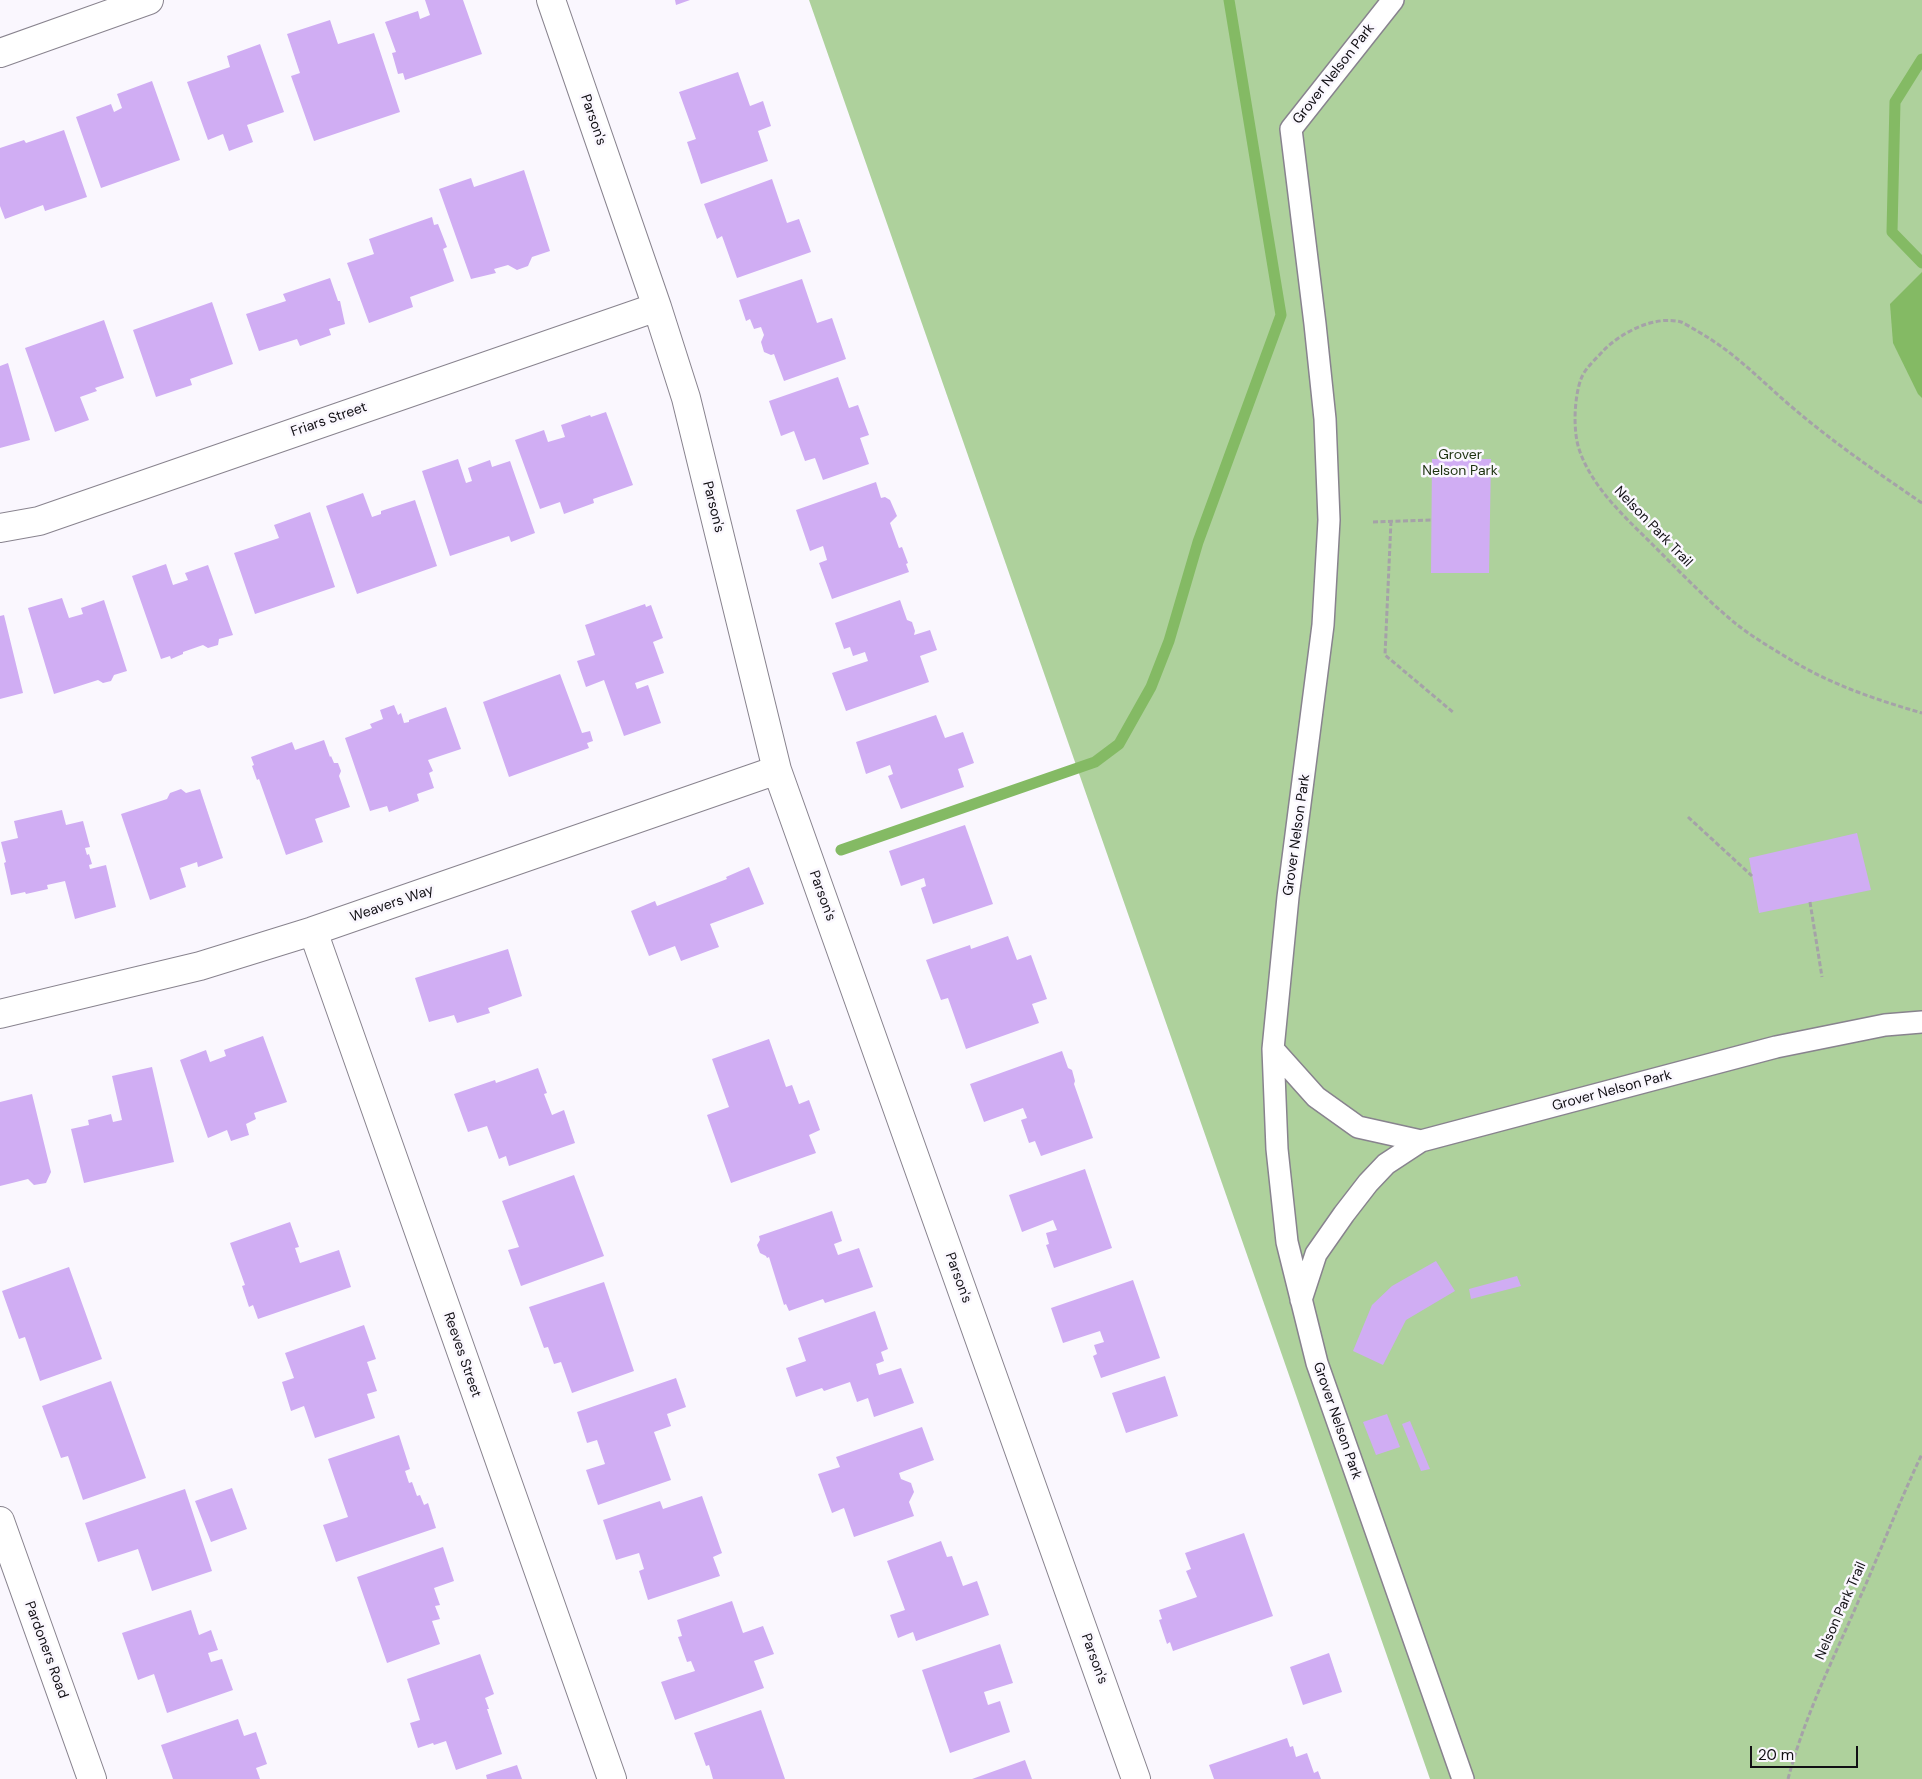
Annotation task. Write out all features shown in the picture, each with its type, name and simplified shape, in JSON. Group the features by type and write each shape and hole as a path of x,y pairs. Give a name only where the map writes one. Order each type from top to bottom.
{"street":[{"path":"0,52 149,0"},
{"name":"Parson's","path":"551,0 657,307 686,398 777,770 1136,1779"},
{"name":"Friars Street","path":"0,528 38,521 657,307"},
{"name":"Weavers Way","path":"0,1014 200,966 313,931 777,770"},
{"name":"Reeves Street","path":"313,931 612,1779"},
{"name":"Pardoners Road","path":"0,1521 92,1779"}],"lane":[{"name":"Grover Nelson Park","path":"1393,0 1291,129 1325,419 1329,520 1323,625 1288,897 1273,1049 1277,1149 1288,1242 1317,1363 1463,1779"},
{"name":"Grover Nelson Park","path":"1273,1049 1316,1097 1358,1127 1421,1141 1776,1047 1885,1025 1922,1022"},
{"path":"1301,1300 1316,1254 1344,1214 1368,1183 1386,1164 1421,1141"}],"path":[{"name":"Nelson Park Trail","path":"1922,503 1845,450 1791,406 1742,360 1681,322 1657,322 1631,330 1611,343 1581,378 1576,397 1575,421 1579,448 1591,473 1608,498 1690,582 1730,620 1793,661 1868,697 1922,713"},
{"path":"1374,522 1432,520"},
{"path":"1391,522 1385,655 1454,713"},
{"path":"1688,817 1752,876"},
{"path":"1810,902 1822,977"},
{"name":"Nelson Park Trail","path":"1788,1779 1800,1736 1822,1680 1922,1454"}],"green space":[{"name":"Grover Nelson Park","path":"809,0 1922,0 1922,1779 1430,1779"}],"shaded area":[{"path":"1922,272 1922,398 1918,394 1893,343 1890,304"}],"building":[{"path":"425,0 463,0 482,54 405,80 403,73 398,74 392,53 396,52 385,22 418,11 420,19 430,15"},
{"path":"675,0 690,0 676,5"},
{"path":"330,20 338,44 374,33 400,112 314,141 291,76 300,73 287,34"},
{"path":"260,44 284,112 247,125 253,142 229,151 223,134 208,140 187,82 230,67 227,56"},
{"path":"738,72 750,106 763,101 771,126 758,131 768,161 701,184 687,142 696,139 679,92"},
{"path":"152,81 180,160 101,188 76,117 111,104 114,112 122,108 117,94"},
{"path":"64,130 87,197 45,211 43,205 5,219 0,206 0,148 24,140 26,143"},
{"path":"524,170 550,251 532,257 528,266 517,270 508,265 494,269 496,273 471,279 439,189 471,178 474,187"},
{"path":"772,179 787,223 799,219 811,252 737,278 722,236 717,239 704,204"},
{"path":"432,217 434,225 438,224 447,247 443,249 454,281 410,297 413,307 369,323 347,263 374,254 369,239"},
{"path":"330,278 338,301 340,301 345,324 329,329 331,335 300,346 297,339 259,351 246,314 286,301 283,294"},
{"path":"802,279 817,323 832,318 846,359 784,381 774,354 771,355 764,352 761,342 764,335 761,327 754,329 750,319 746,321 739,300"},
{"path":"212,302 233,364 190,379 192,385 156,397 133,330"},
{"path":"104,320 124,378 95,388 97,391 80,397 89,420 55,432 25,348"},
{"path":"8,363 30,440 0,448 0,366"},
{"path":"838,377 849,408 858,405 869,435 860,438 869,464 823,480 815,458 805,461 794,431 781,436 769,401"},
{"path":"606,412 633,485 593,499 594,503 564,514 560,502 540,509 515,440 544,430 548,442 565,437 561,425 590,415 591,417"},
{"path":"458,459 466,483 472,481 468,468 490,460 492,467 510,461 535,533 511,542 509,536 450,556 422,471"},
{"path":"1432,459 1491,459 1489,573 1431,573"},
{"path":"876,482 881,498 885,497 890,500 897,516 890,523 899,548 902,547 909,572 832,599 819,563 827,560 823,546 810,551 796,510"},
{"path":"363,493 372,517 381,514 381,511 415,500 437,566 357,594 326,506"},
{"path":"310,512 335,587 255,614 234,553 279,538 274,525"},
{"path":"166,564 173,585 188,580 185,573 208,565 233,635 219,639 218,645 208,648 203,645 183,652 183,654 171,659 170,656 161,659 132,576"},
{"path":"62,598 69,618 83,614 81,608 104,600 127,671 114,675 111,681 103,683 98,680 54,694 28,608"},
{"path":"900,600 907,620 912,622 915,631 914,635 930,630 937,650 920,656 929,682 846,711 832,673 868,661 865,652 853,656 850,647 844,649 835,623"},
{"path":"645,604 646,607 651,605 663,638 653,642 664,673 635,683 637,689 648,685 661,723 624,736 604,680 586,687 577,661 595,655 585,625"},
{"path":"4,615 23,693 0,699 0,616"},
{"path":"560,674 582,733 590,731 593,741 587,743 589,748 509,777 483,702"},
{"path":"394,705 398,715 401,713 404,723 446,707 461,749 428,760 433,771 429,773 434,788 417,794 419,801 389,812 387,806 370,811 345,738 372,728 370,724 383,719 380,710"},
{"path":"936,715 945,738 963,732 974,763 958,769 964,787 901,809 888,776 893,774 890,765 866,774 856,742"},
{"path":"324,740 330,757 334,763 338,763 341,771 339,776 350,807 315,819 323,842 286,855 259,779 257,780 252,766 254,765 251,757 292,742 295,750"},
{"path":"181,789 186,793 200,789 223,858 198,867 197,862 180,868 186,887 150,900 121,814 167,799 170,793"},
{"path":"62,810 66,825 83,821 90,847 85,848 92,864 89,865 90,869 106,865 116,907 75,919 65,881 47,885 48,889 11,895 1,842 18,838 14,821"},
{"path":"965,825 993,904 933,924 921,888 926,886 924,878 901,886 889,851"},
{"path":"1857,833 1871,890 1759,913 1749,858"},
{"path":"749,867 764,904 710,924 719,947 681,961 675,946 649,956 631,911 655,901 657,906 727,879 726,877"},
{"path":"1008,936 1017,960 1031,955 1047,999 1032,1004 1039,1023 966,1049 948,998 941,1000 926,960 970,945 971,949"},
{"path":"508,949 522,996 488,1008 490,1013 457,1023 454,1015 429,1022 415,978"},
{"path":"263,1036 287,1102 254,1113 256,1119 246,1124 249,1135 231,1141 227,1130 208,1138 180,1060 206,1050 210,1062 226,1056 224,1050"},
{"path":"769,1039 786,1087 792,1085 799,1104 809,1100 820,1130 809,1135 816,1153 731,1183 707,1115 729,1107 712,1059"},
{"path":"1062,1051 1068,1068 1072,1070 1074,1084 1093,1138 1041,1156 1035,1141 1029,1143 1021,1120 1027,1118 1023,1108 984,1122 970,1084"},
{"path":"152,1067 174,1162 84,1183 71,1129 89,1125 88,1120 111,1114 113,1122 122,1120 112,1076"},
{"path":"538,1068 547,1093 544,1094 552,1115 564,1110 575,1143 509,1166 506,1156 499,1159 487,1126 468,1132 454,1094 495,1080 496,1083"},
{"path":"32,1094 51,1172 46,1183 34,1185 28,1179 0,1186 0,1102"},
{"path":"1085,1169 1112,1248 1054,1268 1046,1245 1049,1244 1046,1233 1057,1230 1053,1220 1022,1232 1009,1195"},
{"path":"574,1175 604,1256 521,1286 508,1250 519,1247 502,1201"},
{"path":"832,1211 842,1241 834,1244 838,1255 859,1248 873,1287 825,1303 823,1299 789,1311 786,1304 784,1305 769,1257 767,1258 760,1253 757,1245 760,1240 759,1236"},
{"path":"290,1222 299,1247 295,1248 300,1263 339,1250 351,1287 258,1319 253,1305 249,1307 242,1286 245,1285 230,1243"},
{"path":"1436,1261 1455,1291 1406,1320 1383,1365 1353,1351 1372,1305 1392,1286"},
{"path":"69,1267 102,1359 40,1381 25,1337 19,1339 2,1291"},
{"path":"1517,1276 1521,1286 1471,1299 1469,1289"},
{"path":"1133,1280 1160,1358 1101,1378 1093,1356 1097,1354 1094,1345 1104,1342 1100,1331 1063,1343 1051,1308"},
{"path":"604,1282 634,1371 572,1393 561,1362 554,1364 548,1347 544,1348 529,1307"},
{"path":"875,1311 888,1349 881,1352 884,1361 876,1364 879,1375 901,1368 914,1403 874,1417 868,1398 857,1402 850,1382 824,1391 822,1388 796,1397 786,1368 806,1361 798,1338"},
{"path":"364,1325 376,1359 367,1362 377,1391 367,1394 375,1418 315,1438 304,1406 291,1411 282,1382 294,1378 285,1353"},
{"path":"1165,1376 1178,1416 1126,1433 1112,1393"},
{"path":"676,1378 686,1407 667,1414 671,1426 654,1432 671,1480 598,1505 586,1470 605,1464 597,1440 587,1443 577,1412"},
{"path":"111,1381 146,1478 83,1500 68,1456 61,1458 42,1406"},
{"path":"1387,1414 1400,1447 1376,1455 1363,1422"},
{"path":"1410,1421 1430,1469 1421,1471 1402,1424"},
{"path":"922,1427 934,1460 899,1473 901,1479 911,1483 914,1492 909,1502 914,1516 854,1537 844,1508 832,1513 818,1474 840,1467 836,1457"},
{"path":"399,1435 410,1469 405,1471 409,1483 412,1482 417,1496 420,1495 424,1505 428,1503 436,1528 336,1562 323,1525 348,1517 328,1459"},
{"path":"232,1488 247,1529 211,1542 195,1501"},
{"path":"185,1489 212,1571 152,1591 138,1549 98,1562 85,1523"},
{"path":"702,1496 722,1553 713,1557 720,1576 648,1600 639,1571 644,1569 639,1553 616,1560 603,1520 660,1501 663,1509"},
{"path":"1244,1533 1273,1616 1173,1651 1170,1642 1167,1644 1159,1620 1162,1619 1159,1610 1197,1597 1186,1571 1191,1569 1185,1553"},
{"path":"941,1541 947,1557 952,1556 963,1586 977,1581 989,1615 916,1641 913,1632 898,1638 890,1615 905,1610 887,1561"},
{"path":"443,1547 454,1581 434,1588 440,1605 435,1606 440,1619 432,1621 440,1644 387,1663 357,1577"},
{"path":"732,1601 743,1633 763,1626 774,1654 754,1661 764,1688 675,1720 661,1682 695,1671 691,1661 687,1662 678,1637 682,1636 677,1620"},
{"path":"191,1610 199,1635 211,1630 218,1650 208,1653 211,1662 222,1659 233,1690 167,1713 154,1674 138,1680 122,1633"},
{"path":"1000,1644 1013,1683 984,1692 988,1705 1000,1701 1010,1732 950,1753 922,1670"},
{"path":"1329,1653 1342,1692 1303,1705 1290,1667"},
{"path":"480,1654 494,1694 485,1698 502,1754 456,1770 446,1741 418,1748 410,1723 420,1720 407,1679"},
{"path":"761,1710 785,1779 713,1779 709,1765 706,1766 694,1733"},
{"path":"238,1719 244,1736 256,1732 267,1764 256,1768 260,1779 173,1779 161,1745"},
{"path":"1287,1738 1290,1747 1293,1746 1296,1757 1307,1753 1314,1773 1318,1771 1321,1779 1214,1779 1209,1765"},
{"path":"1025,1760 1032,1779 972,1779"},
{"path":"517,1765 522,1779 487,1779 486,1775"}],"waterway":[{"path":"841,850 1095,762 1119,744 1151,687 1169,641 1198,542 1281,315 1229,0"},
{"path":"1922,59 1895,102 1892,232 1922,263"}]}
